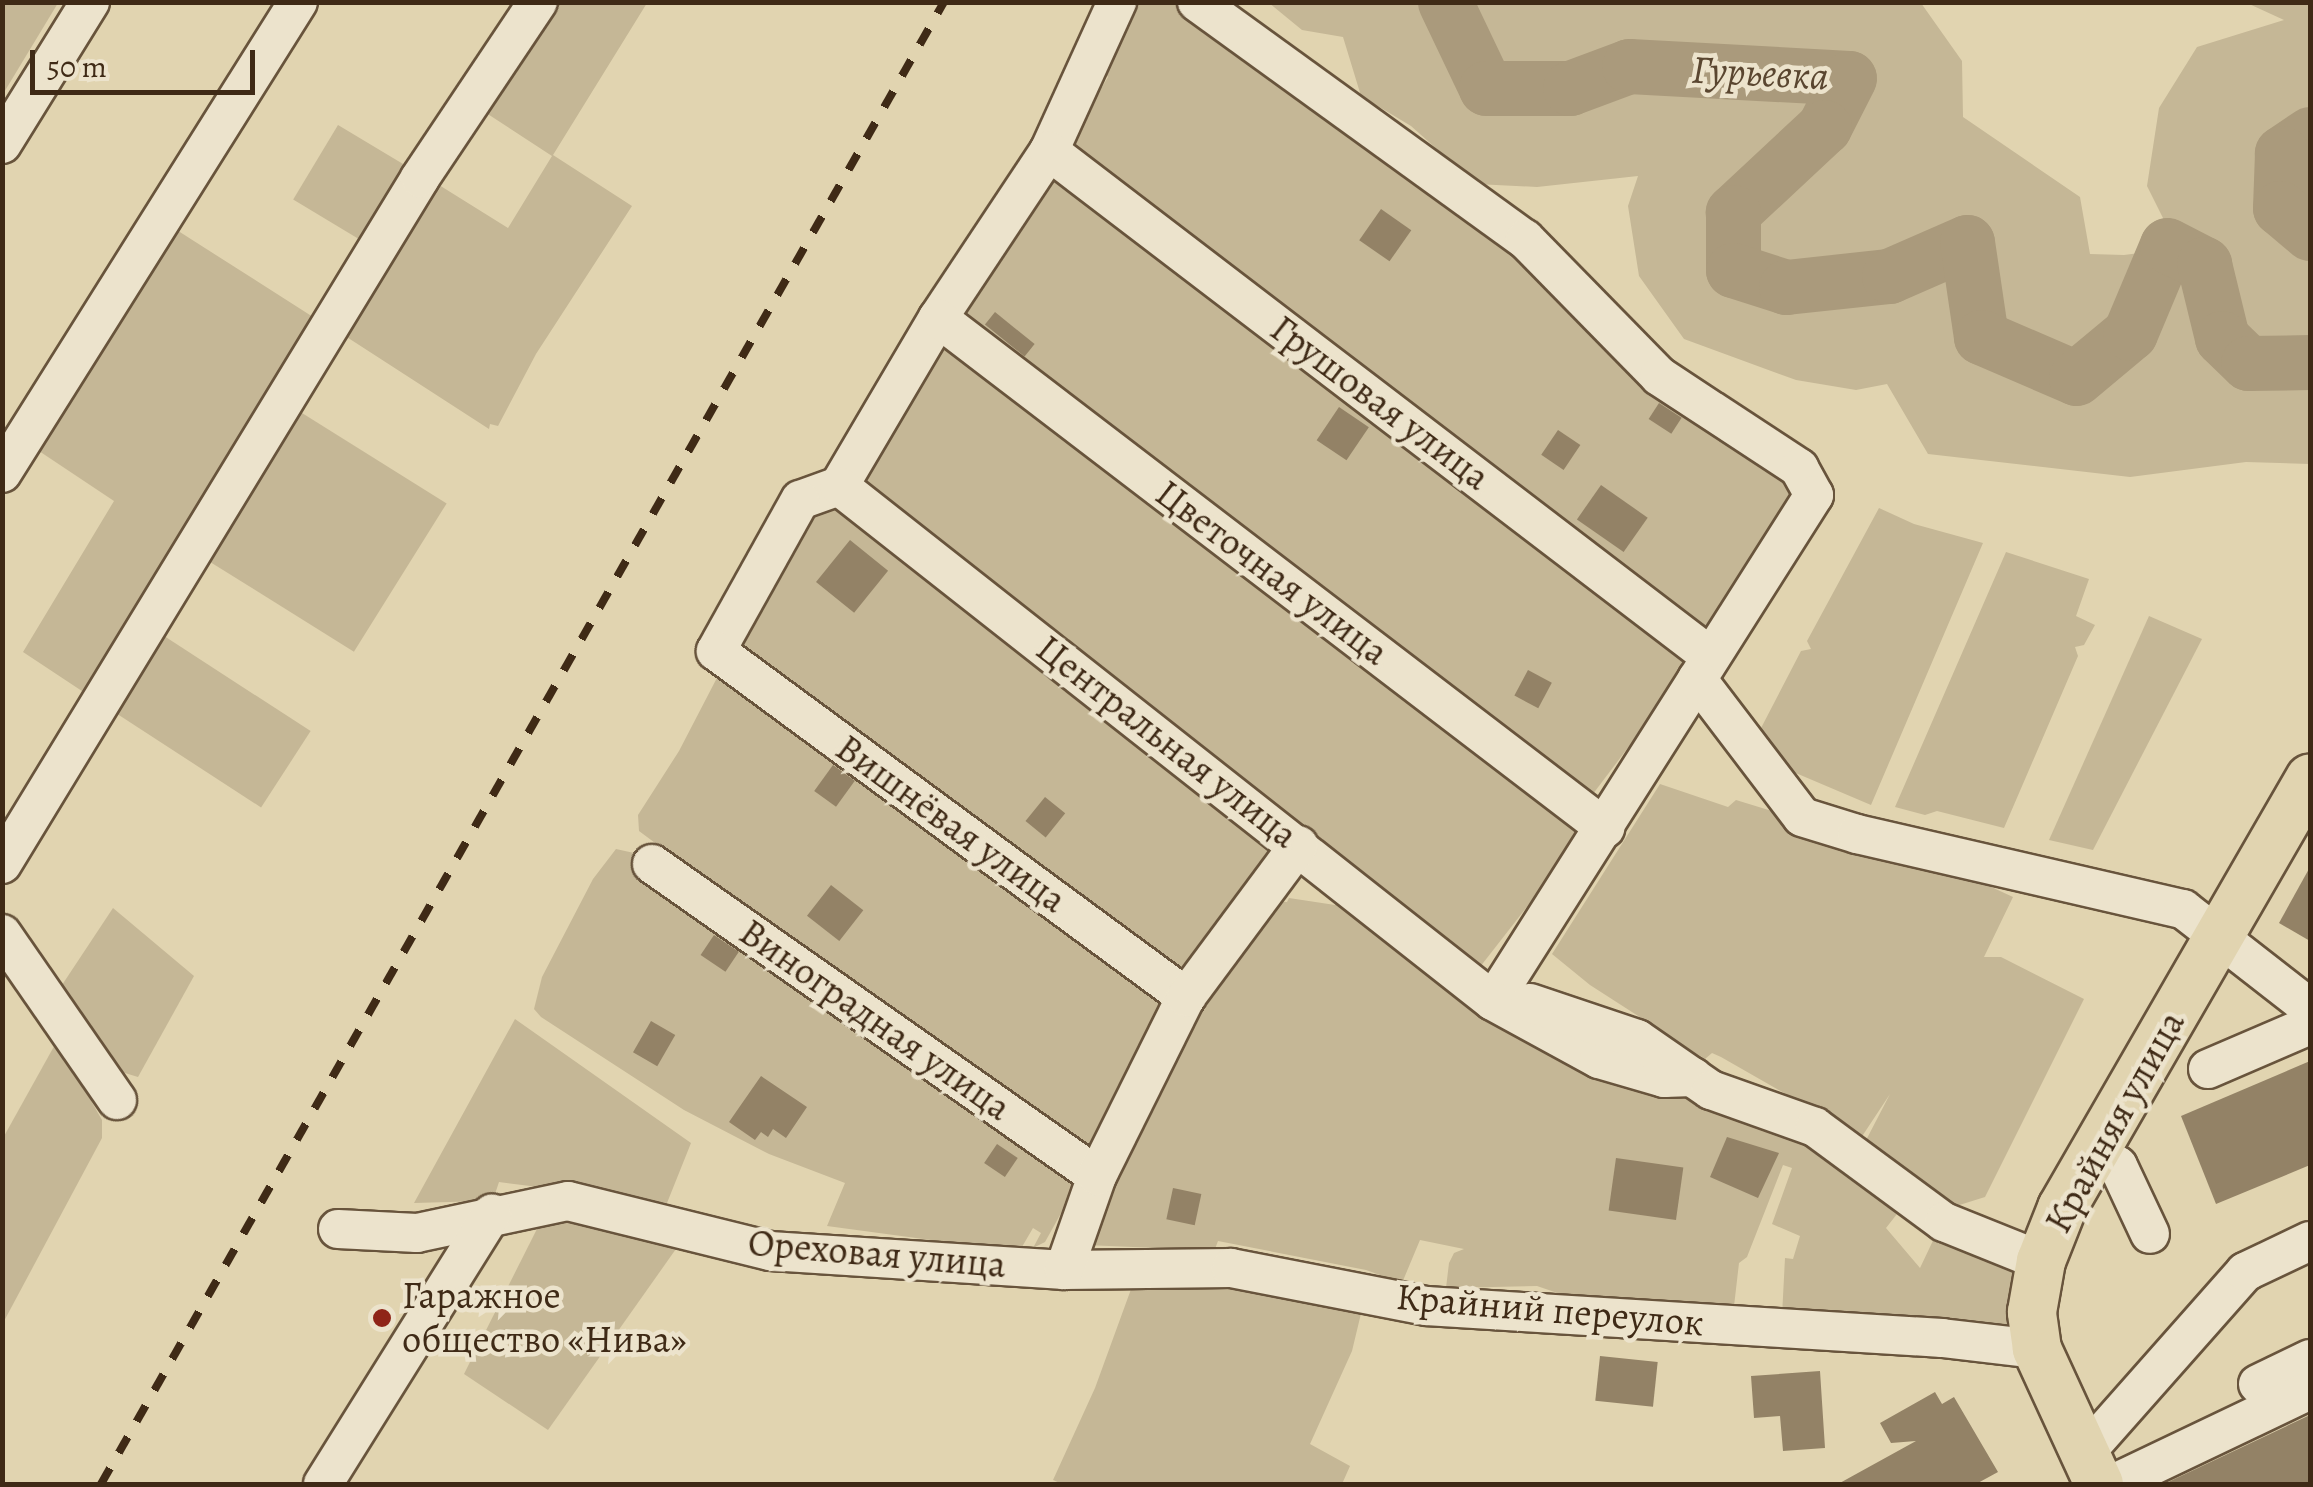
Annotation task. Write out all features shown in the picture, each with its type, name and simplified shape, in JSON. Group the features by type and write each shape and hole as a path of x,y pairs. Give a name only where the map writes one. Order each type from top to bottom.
{"main road":[{"name":"Крайняя улица","path":"2098,1474 2037,1348 2032,1312 2041,1261 2062,1208 2310,779"}],"street":[{"path":"2,144 90,2"},
{"path":"2,472 298,2"},
{"path":"2,864 420,178 538,2"},
{"path":"839,486 938,318 1049,150 1117,2"},
{"path":"1198,2 1525,238 1660,376 1799,468 1814,495 1493,1001 1544,1004 1636,1039 1711,1090 1814,1128 1944,1222 2041,1261"},
{"name":"Грушовая улица","path":"1049,150 1704,667 1802,818 2183,909 2220,933 2310,1008"},
{"name":"Цветочная улица","path":"938,318 1605,828"},
{"name":"Вишнёвая улица","path":"839,486 800,500 716,651 1186,998"},
{"name":"Центральная улица","path":"839,486 1493,1001"},
{"path":"1064,1270 1097,1176 1186,998 1299,845"},
{"name":"Виноградная улица","path":"652,864 1097,1176"},
{"path":"2,934 116,1100"},
{"path":"2208,1068 2310,1024"},
{"path":"2094,1151 2118,1166 2150,1234"},
{"name":"Ореховая улица","path":"338,1229 417,1233 492,1214 568,1201 770,1251 1064,1270"},
{"path":"324,1484 492,1214"},
{"path":"2098,1474 2245,1272 2310,1241"},
{"name":"Крайний переулок","path":"1064,1270 1231,1268 1426,1306 1942,1338 2037,1348"},
{"path":"2258,1384 2310,1359"},
{"path":"2098,1474 2310,1390"}],"shaded area":[{"path":"2,3 58,3 3,94"},
{"path":"545,3 647,3 553,155 632,206 536,354 498,426 490,424 489,429 339,332 431,180 508,228 552,156 477,107"},
{"path":"1139,3 1175,3 1197,14 1380,142 1760,452 1800,497 1708,642 1065,151 1108,77 1101,69"},
{"path":"1269,3 1921,3 1962,61 1963,117 2080,197 2090,254 2124,255 2178,248 2147,186 2159,108 2197,47 2284,20 2247,3 2310,3 2310,464 2246,462 2130,477 1928,454 1887,384 1856,390 1796,380 1684,339 1639,276 1628,206 1638,176 1537,187 1476,184 1411,126 1361,96 1343,37 1302,30"},
{"path":"338,125 416,172 371,246 293,200"},
{"path":"1051,169 1697,656 1589,800 943,313"},
{"path":"172,227 324,324 94,699 23,652 114,501 39,451"},
{"path":"946,338 1583,835 1474,975 837,477"},
{"path":"294,408 447,503 354,652 201,556"},
{"path":"834,498 1274,844 1273,854 1268,853 1245,891 1240,890 1184,977 740,654 736,631 812,513 819,514"},
{"path":"1879,508 1914,524 1983,543 1871,805 1791,771 1778,760 1760,730 1801,651 1811,649 1807,641"},
{"path":"2006,552 2089,579 2076,616 2095,625 2084,645 2075,647 2078,656 2004,828 1937,811 1925,815 1895,807"},
{"path":"2149,616 2202,639 2093,850 2049,840"},
{"path":"158,632 311,731 261,807 108,708"},
{"path":"720,672 1166,1002 1091,1154 877,1008 639,831 638,815 679,751"},
{"path":"1660,784 1728,807 1736,800 1937,862 2013,897 1984,957 2001,957 2084,999 1985,1197 1953,1207 1863,1146 1890,1094 1855,1147 1826,1117 1721,1057 1712,1053 1705,1059 1590,985 1552,954"},
{"path":"616,849 634,853 653,866 1073,1180 1075,1188 1045,1242 1033,1248 1041,1233 1033,1228 1019,1252 827,1226 845,1183 769,1154 684,1110 541,1017 534,1009 542,977 593,879"},
{"path":"1289,898 1335,905 1339,898 1804,1137 1904,1205 1886,1228 1920,1268 1939,1228 2024,1262 2013,1320 1999,1328 1915,1316 1782,1316 1785,1258 1793,1259 1800,1236 1772,1224 1792,1168 1783,1165 1747,1257 1739,1263 1733,1315 1578,1300 1537,1286 1446,1288 1449,1263 1454,1253 1464,1249 1420,1240 1402,1283 1366,1270 1218,1241 1215,1249 1205,1250 1085,1245 1176,1037 1269,901 1287,902"},
{"path":"113,908 194,976 138,1077 115,1070 60,988"},
{"path":"515,1019 691,1143 667,1203 499,1182 494,1197 485,1201 414,1203"},
{"path":"57,1041 102,1120 102,1138 3,1323 3,1138"},
{"path":"543,1217 606,1220 683,1239 548,1430 464,1374"},
{"path":"1134,1281 1171,1287 1226,1288 1227,1282 1364,1301 1352,1351 1310,1444 1350,1466 1342,1484 1062,1484 1053,1480 1095,1388"}],"building":[{"path":"1381,209 1411,230 1390,261 1359,240"},
{"path":"995,312 1035,344 1025,357 985,324"},
{"path":"1659,403 1682,418 1671,434 1649,419"},
{"path":"1339,407 1369,427 1346,460 1317,440"},
{"path":"1558,430 1580,445 1564,470 1541,455"},
{"path":"1601,485 1648,518 1624,552 1577,519"},
{"path":"850,540 888,571 854,613 816,582"},
{"path":"1528,670 1552,683 1538,708 1514,696"},
{"path":"833,765 855,781 836,807 814,791"},
{"path":"1045,797 1065,813 1046,837 1025,821"},
{"path":"2310,867 2310,941 2279,923"},
{"path":"831,885 863,910 839,941 807,916"},
{"path":"714,935 739,952 725,972 701,955"},
{"path":"651,1021 675,1035 657,1066 633,1052"},
{"path":"2310,1061 2310,1165 2216,1204 2181,1116"},
{"path":"761,1076 807,1107 786,1138 773,1129 768,1137 761,1132 755,1140 729,1122"},
{"path":"1727,1137 1779,1153 1758,1198 1710,1177"},
{"path":"997,1144 1018,1158 1005,1177 984,1163"},
{"path":"1616,1158 1683,1167 1676,1220 1609,1210"},
{"path":"1173,1188 1201,1194 1195,1225 1166,1219"},
{"path":"1600,1356 1658,1362 1653,1407 1595,1401"},
{"path":"1820,1371 1825,1448 1783,1451 1780,1416 1754,1418 1751,1376"},
{"path":"1935,1392 1942,1404 1954,1397 1998,1472 1976,1484 1838,1484 1916,1441 1891,1443 1880,1423"},
{"path":"2310,1415 2310,1484 2164,1484"}],"waterway":[{"name":"Гурьевка","path":"1445,2 1486,88 1570,88 1629,66 1849,78 1824,127 1733,212 1733,270 1786,287 1889,276 1967,242 1981,337 2076,378 2130,333 2167,245 2204,264 2222,338 2248,363 2310,362"},
{"name":"Гурьевка","path":"2310,134 2282,153 2280,208 2310,233"}],"railway":[{"path":"101,1484 944,2"}],"place":[{"name":"Гаражное общество «Нива»","path":"382,1318"}]}
